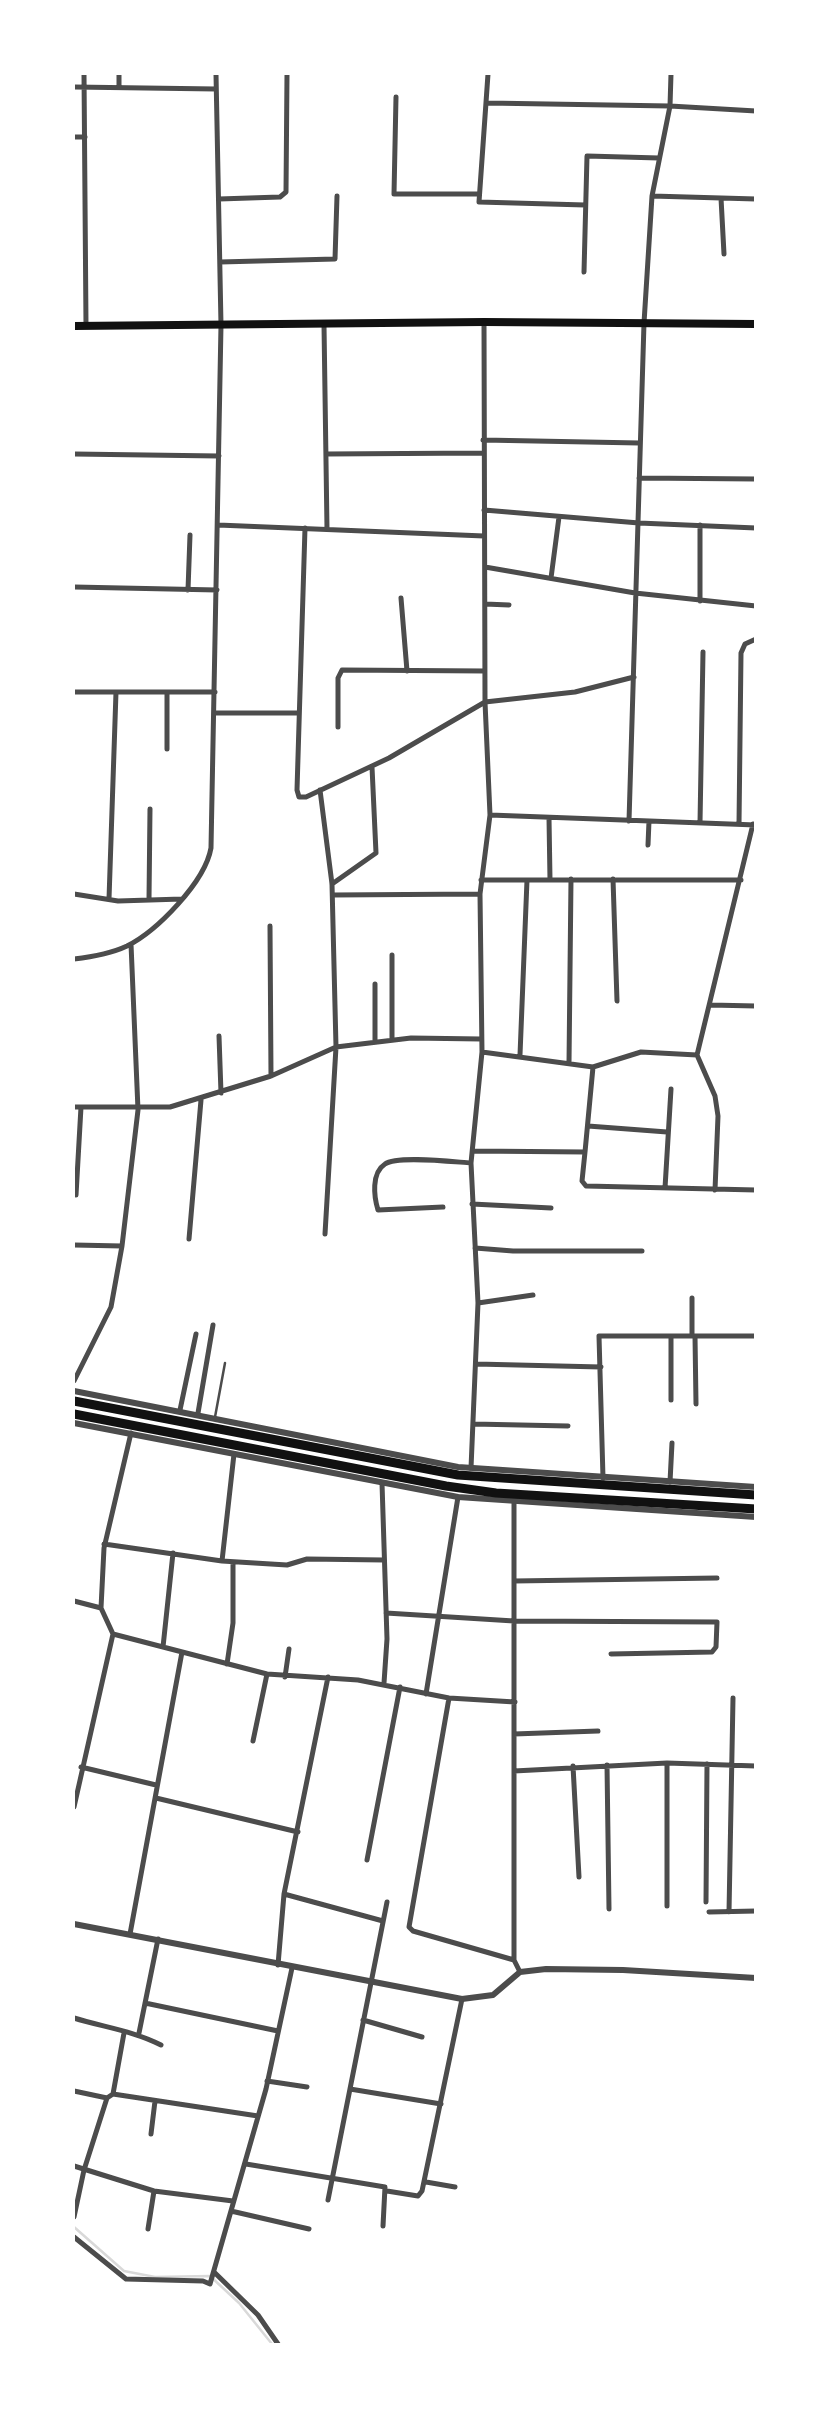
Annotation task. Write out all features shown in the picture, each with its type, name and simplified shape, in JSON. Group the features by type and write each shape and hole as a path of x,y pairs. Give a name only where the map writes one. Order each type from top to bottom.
{"highway":[{"path":"74,1401 352,1450 496,1479 752,1491"},
{"path":"74,1414 459,1488 755,1509"},
{"path":"182,1433 184,1420"}],"main road":[{"path":"74,326 484,322 755,324"}],"street":[{"path":"84,74 86,326"},
{"path":"119,74 119,88"},
{"path":"74,959 108,954 131,944 182,898 201,873 211,848 221,325 216,74"},
{"path":"219,199 280,197 286,192 287,74"},
{"path":"488,74 478,202 585,205"},
{"path":"629,821 643,323 652,196 670,106 671,74"},
{"path":"74,87 216,89"},
{"path":"396,97 394,194 479,194"},
{"path":"487,103 670,106 755,111"},
{"path":"74,137 85,137"},
{"path":"584,272 588,155 659,158"},
{"path":"652,196 755,199"},
{"path":"220,262 335,259 337,197"},
{"path":"721,198 724,254"},
{"path":"471,1468 478,1303 471,1163 482,1052 480,894 489,815 485,702 484,322"},
{"path":"324,325 327,529"},
{"path":"483,440 639,443"},
{"path":"326,454 483,453"},
{"path":"74,454 219,456"},
{"path":"639,478 755,480"},
{"path":"484,510 639,523 755,528"},
{"path":"551,578 559,517"},
{"path":"218,525 484,536"},
{"path":"700,525 700,601"},
{"path":"305,528 298,794 303,798 372,766 485,702 575,692 634,677"},
{"path":"188,590 190,535"},
{"path":"485,567 635,593 755,606"},
{"path":"74,587 217,590"},
{"path":"401,598 407,671"},
{"path":"485,604 509,605"},
{"path":"739,824 741,653 745,644 755,639"},
{"path":"700,823 703,652"},
{"path":"338,727 338,678 342,670 485,671"},
{"path":"74,692 215,692"},
{"path":"109,899 116,692"},
{"path":"167,692 167,749"},
{"path":"215,713 299,713"},
{"path":"332,884 376,853 372,766"},
{"path":"320,790 333,895 336,1046 325,1234"},
{"path":"149,900 150,809"},
{"path":"489,815 754,825 697,1055 715,1096 718,1116 715,1190"},
{"path":"549,818 550,880"},
{"path":"649,821 649,845"},
{"path":"569,1063 571,879"},
{"path":"613,879 617,1001"},
{"path":"481,880 741,880"},
{"path":"520,1055 527,880"},
{"path":"74,894 109,899 182,898"},
{"path":"333,895 480,894"},
{"path":"270,926 271,1076"},
{"path":"74,1381 111,1307 122,1246 138,1110 131,944"},
{"path":"392,955 392,1040"},
{"path":"375,984 375,1041"},
{"path":"710,1005 755,1006"},
{"path":"219,1036 221,1093"},
{"path":"74,1107 138,1110 201,1100 271,1076 336,1046 392,1040 481,1039"},
{"path":"482,1052 520,1055 593,1067 641,1052 697,1055"},
{"path":"593,1067 584,1185 755,1190"},
{"path":"665,1188 671,1089"},
{"path":"189,1239 201,1100"},
{"path":"76,1195 81,1107"},
{"path":"588,1126 667,1132"},
{"path":"473,1151 585,1152"},
{"path":"443,1207 378,1210 374,1191 379,1171 392,1161 471,1163"},
{"path":"472,1204 551,1208"},
{"path":"74,1245 122,1246"},
{"path":"475,1248 513,1251 642,1251"},
{"path":"478,1303 533,1295"},
{"path":"692,1298 696,1404"},
{"path":"198,1413 213,1325"},
{"path":"180,1410 196,1334"},
{"path":"603,1478 599,1336 755,1336"},
{"path":"671,1337 671,1400"},
{"path":"476,1364 601,1367"},
{"path":"74,1391 198,1413 352,1450 471,1468 670,1482 752,1491"},
{"path":"74,1423 458,1497 755,1517"},
{"path":"473,1424 568,1426"},
{"path":"74,1807 113,1633 102,1608 104,1544 131,1433"},
{"path":"670,1482 672,1443"},
{"path":"222,1561 234,1454"},
{"path":"382,1483 386,1613 384,1683"},
{"path":"426,1694 458,1497"},
{"path":"514,1502 514,1960 520,1972"},
{"path":"104,1544 233,1562 287,1565 307,1559 384,1560"},
{"path":"163,1647 173,1553"},
{"path":"227,1664 233,1623 233,1562"},
{"path":"514,1581 717,1578"},
{"path":"74,1601 102,1608"},
{"path":"386,1613 514,1621 717,1622 716,1647 712,1652 611,1654"},
{"path":"113,1633 267,1674 384,1683 449,1698 515,1702"},
{"path":"285,1677 289,1648"},
{"path":"130,1934 182,1652"},
{"path":"253,1741 267,1674"},
{"path":"278,1965 284,1894 328,1677"},
{"path":"367,1860 400,1687"},
{"path":"449,1698 408,1922 413,1931 514,1960"},
{"path":"729,1912 733,1698"},
{"path":"514,1734 598,1731"},
{"path":"514,1771 667,1763 755,1766"},
{"path":"667,1763 667,1906"},
{"path":"706,1902 707,1764"},
{"path":"607,1765 609,1909"},
{"path":"573,1766 579,1877"},
{"path":"82,1767 156,1785"},
{"path":"156,1798 298,1832"},
{"path":"284,1894 383,1921"},
{"path":"328,2200 387,1902"},
{"path":"709,1912 755,1912"},
{"path":"74,1924 462,1999 493,1995 520,1972 576,1969 755,1978"},
{"path":"139,2033 158,1939"},
{"path":"74,2237 126,2278 203,2281 210,2284 246,2164 292,1968"},
{"path":"246,2164 383,2186 387,2191 418,2196 426,2182 462,1999"},
{"path":"145,2003 278,2031"},
{"path":"74,2018 124,2033 139,2033 161,2045"},
{"path":"363,2020 422,2037"},
{"path":"113,2094 124,2033"},
{"path":"267,2081 307,2087"},
{"path":"350,2089 441,2104"},
{"path":"74,2091 107,2098"},
{"path":"74,2217 84,2170 107,2098 113,2094 258,2116"},
{"path":"151,2134 155,2101"},
{"path":"74,2166 154,2191 233,2201"},
{"path":"426,2182 455,2188"},
{"path":"148,2229 154,2191"},
{"path":"383,2227 387,2191"},
{"path":"231,2211 309,2229"},
{"path":"213,2276 258,2315 278,2344"}],"lane":[{"path":"215,1417 225,1363"}],"waterway":[{"path":"74,2227 124,2271 155,2277 210,2276 239,2303 272,2344"}]}
